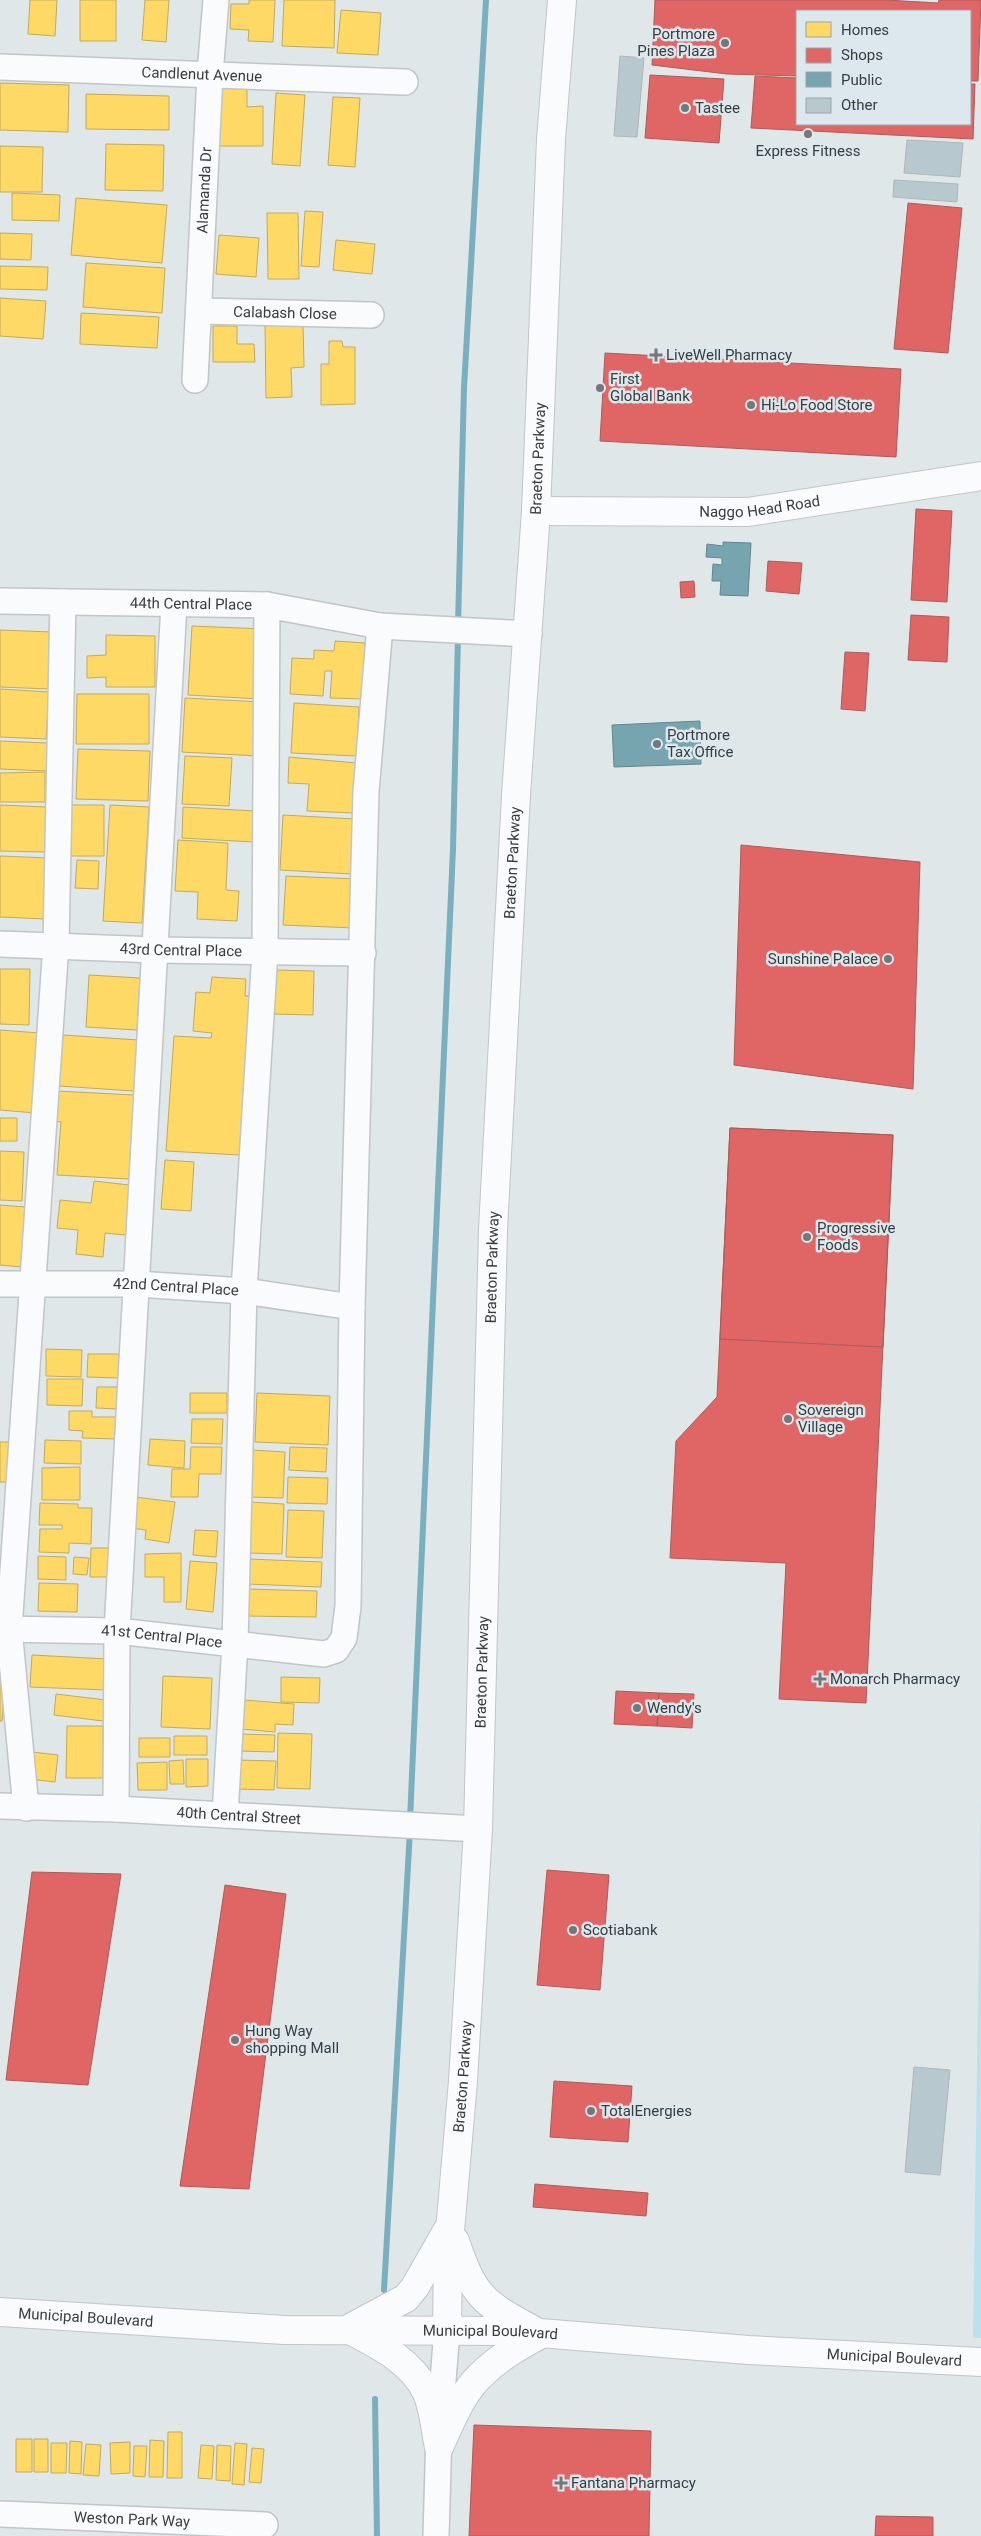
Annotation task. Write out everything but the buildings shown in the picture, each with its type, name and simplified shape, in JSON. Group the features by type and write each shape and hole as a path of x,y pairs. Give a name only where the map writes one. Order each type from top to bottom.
{"main road":[{"name":"Braeton Parkway","path":"447,2330 450,2225 463,2081 478,1829 490,1280 516,794 529,634 536,511 548,210 562,0"},
{"name":"Naggo Head Road","path":"536,511 748,512 981,476"},
{"path":"349,2329 406,2298 416,2287 450,2225"},
{"path":"439,2447 461,2402 478,2377 504,2355 541,2334 482,2299 467,2276 450,2225"},
{"name":"Municipal Boulevard","path":"0,2312 284,2330 447,2330 541,2334 748,2350 981,2362"},
{"path":"349,2329 378,2345 412,2368 426,2392 439,2447"}],"street":[{"name":"Alamanda Dr","path":"195,380 210,74 216,0"},
{"name":"Candlenut Avenue","path":"0,67 405,82"},
{"name":"Calabash Close","path":"199,311 371,315"},
{"name":"44th Central Place","path":"0,602 267,605 388,627 529,634"},
{"path":"26,1808 5,1629 34,1284 56,944 64,602"},
{"path":"116,1809 117,1632 174,604"},
{"path":"225,1815 235,1643 244,1291 265,951 267,605"},
{"path":"352,1307 366,792 388,627"},
{"name":"43rd Central Place","path":"0,944 56,944 156,950 363,953"},
{"name":"42nd Central Place","path":"0,1284 137,1284 244,1291 352,1307"},
{"name":"41st Central Place","path":"5,1629 117,1632 235,1643 324,1654 336,1650 344,1638 348,1606 352,1307"},
{"name":"40th Central Street","path":"0,1806 116,1809 478,1829"},
{"name":"Braeton Parkway","path":"436,2536 439,2447 447,2330"},
{"name":"Weston Park Way","path":"0,2514 135,2527 265,2525"}],"shaded area":[{"path":"981,1794 981,2338 973,2338"}],"waterway":[{"path":"458,626 464,388 486,0"},
{"path":"410,1820 453,849 458,636"},
{"path":"384,2290 410,1830"},
{"path":"375,2399 377,2536"}],"place":[{"name":"Portmore Pines Plaza","path":"725,43"},
{"name":"Tastee","path":"685,108"},
{"name":"Express Fitness","path":"808,134"},
{"name":"LiveWell Pharmacy","path":"656,355"},
{"name":"First Global Bank","path":"600,388"},
{"name":"Hi-Lo Food Store","path":"751,405"},
{"name":"Portmore Tax Office","path":"657,744"},
{"name":"Sunshine Palace","path":"888,959"},
{"name":"Progressive Foods","path":"807,1237"},
{"name":"Sovereign Village","path":"788,1419"},
{"name":"Monarch Pharmacy","path":"820,1679"},
{"name":"Wendy's","path":"637,1708"},
{"name":"Scotiabank","path":"573,1930"},
{"name":"Hung Way shopping Mall","path":"235,2040"},
{"name":"TotalEnergies","path":"591,2111"},
{"name":"Fantana Pharmacy","path":"561,2483"}]}
